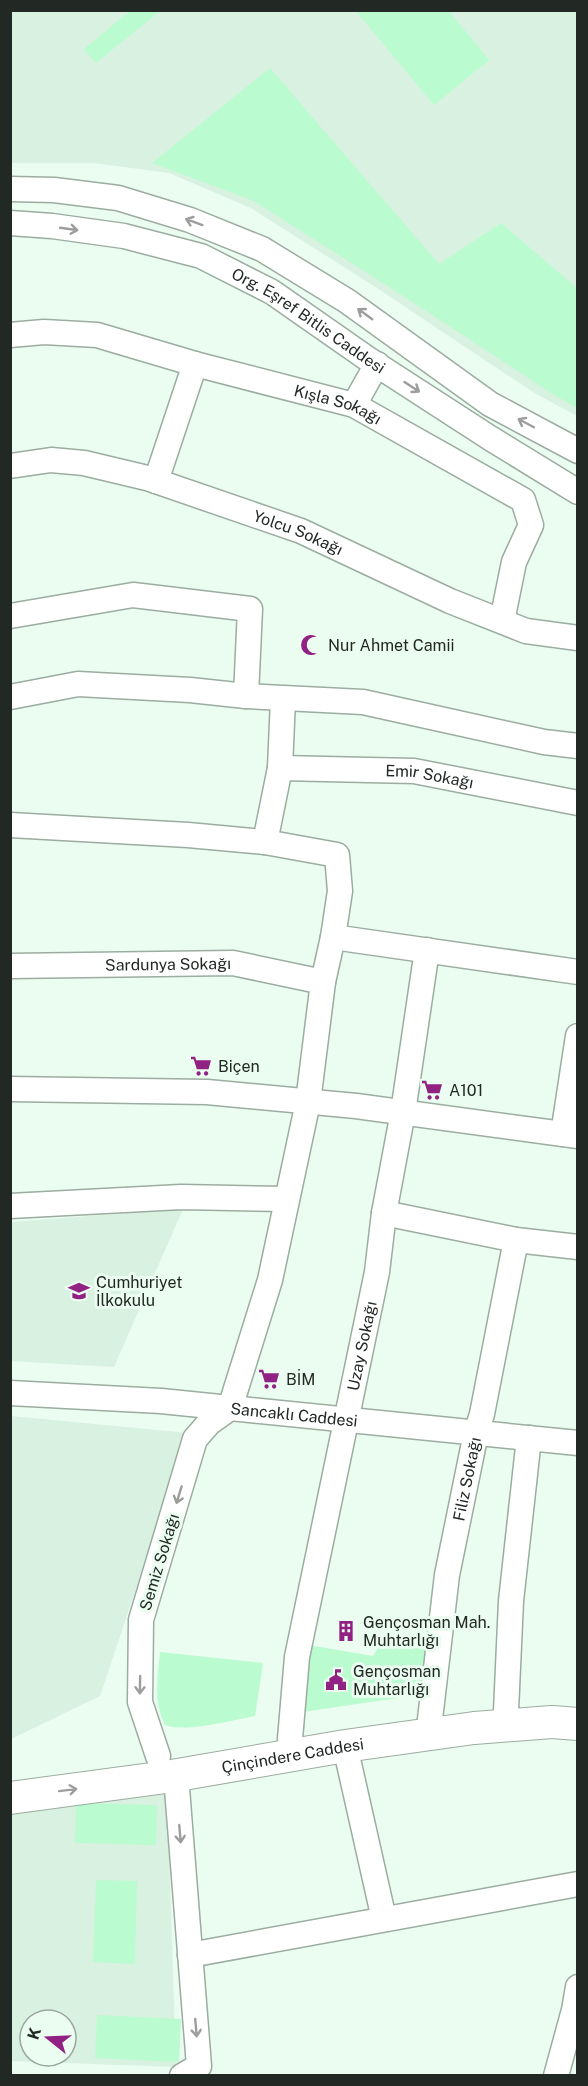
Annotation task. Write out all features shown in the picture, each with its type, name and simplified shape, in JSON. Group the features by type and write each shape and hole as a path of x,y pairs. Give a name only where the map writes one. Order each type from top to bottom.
{"main road":[{"name":"Çinçindere Caddesi","path":"10,1798 290,1739 430,1719 578,1705"},
{"name":"Çinçindere Caddesi","path":"10,1776 167,1766 345,1746 474,1728 565,1723"},
{"path":"565,1723 578,1742"}],"street":[{"name":"Org. Eşref Bitlis Caddesi","path":"10,189 54,190 118,198 190,220 262,249 347,301 490,404 578,451"},
{"name":"Org. Eşref Bitlis Caddesi","path":"10,223 124,236 201,256 272,292 490,438 578,492"},
{"name":"Kışla Sokağı","path":"10,335 44,332 97,335 195,364 354,405 523,500 531,525 514,562 502,621"},
{"path":"156,481 195,364"},
{"path":"354,405 377,364"},
{"name":"Yolcu Sokağı","path":"10,466 51,460 84,463 156,481 301,531 450,601 526,631 578,638"},
{"path":"10,616 133,595 250,609 246,696"},
{"path":"10,697 78,684 190,690 283,699 363,702 544,742 578,746"},
{"path":"265,842 280,768 283,699"},
{"name":"Emir Sokağı","path":"280,768 414,771 578,803"},
{"path":"10,825 188,835 265,842 337,855 340,891 333,937 322,982 308,1101 270,1280 230,1408"},
{"path":"333,937 578,972"},
{"name":"Uzay Sokağı","path":"290,1739 297,1658 377,1272 384,1213 403,1112 426,950"},
{"name":"Sardunya Sokağı","path":"10,966 233,963 322,982"},
{"path":"10,1089 207,1092 403,1112 570,1135 578,1036"},
{"path":"10,1206 181,1197 287,1199"},
{"path":"384,1213 516,1240 578,1247"},
{"name":"Filiz Sokağı","path":"430,1719 447,1575 476,1433 482,1414 516,1240"},
{"name":"Sancaklı Caddesi","path":"10,1393 190,1404 578,1443"},
{"name":"Semiz Sokağı","path":"190,1404 195,1439"},
{"name":"Semiz Sokağı","path":"191,2071 190,1955 167,1766 140,1702 141,1620 195,1439 209,1423 230,1408"},
{"path":"506,1711 511,1600 529,1438"},
{"path":"345,1746 384,1919"},
{"path":"190,1955 578,1884"},
{"path":"556,2076 576,2002"}],"shaded area":[{"path":"11,11 577,11 577,416 536,394 380,290 251,208 169,173 94,163 11,163"},
{"name":"Cumhuriyet İlkokulu","path":"183,1209 114,1367 11,1361 10,1222"},
{"path":"11,1416 188,1433 100,1696 11,1739"},
{"path":"167,1786 176,2067 78,2063 78,2008 18,2008 18,2061 11,2061 10,1808"}],"green space":[{"path":"130,11 160,11 96,63 84,49"},
{"path":"356,11 449,11 489,60 434,105"},
{"path":"270,68 439,264 501,223 577,288 577,408 254,201 152,163"},
{"path":"385,1636 438,1643 432,1693 296,1713 308,1645 373,1656"},
{"path":"160,1652 263,1663 255,1716 196,1727 165,1725 158,1698"},
{"path":"76,1803 157,1805 156,1845 75,1843"},
{"path":"96,1880 137,1881 135,1964 93,1962"},
{"path":"97,2015 181,2019 179,2062 95,2058"}],"place":[{"name":"Nur Ahmet Camii","path":"311,645"},
{"name":"Biçen","path":"201,1066"},
{"name":"A101","path":"432,1090"},
{"name":"Cumhuriyet İlkokulu","path":"79,1291"},
{"name":"BİM","path":"269,1379"},
{"name":"Gençosman Mah. Muhtarlığı","path":"346,1631"},
{"name":"Gençosman Muhtarlığı","path":"336,1680"}]}
